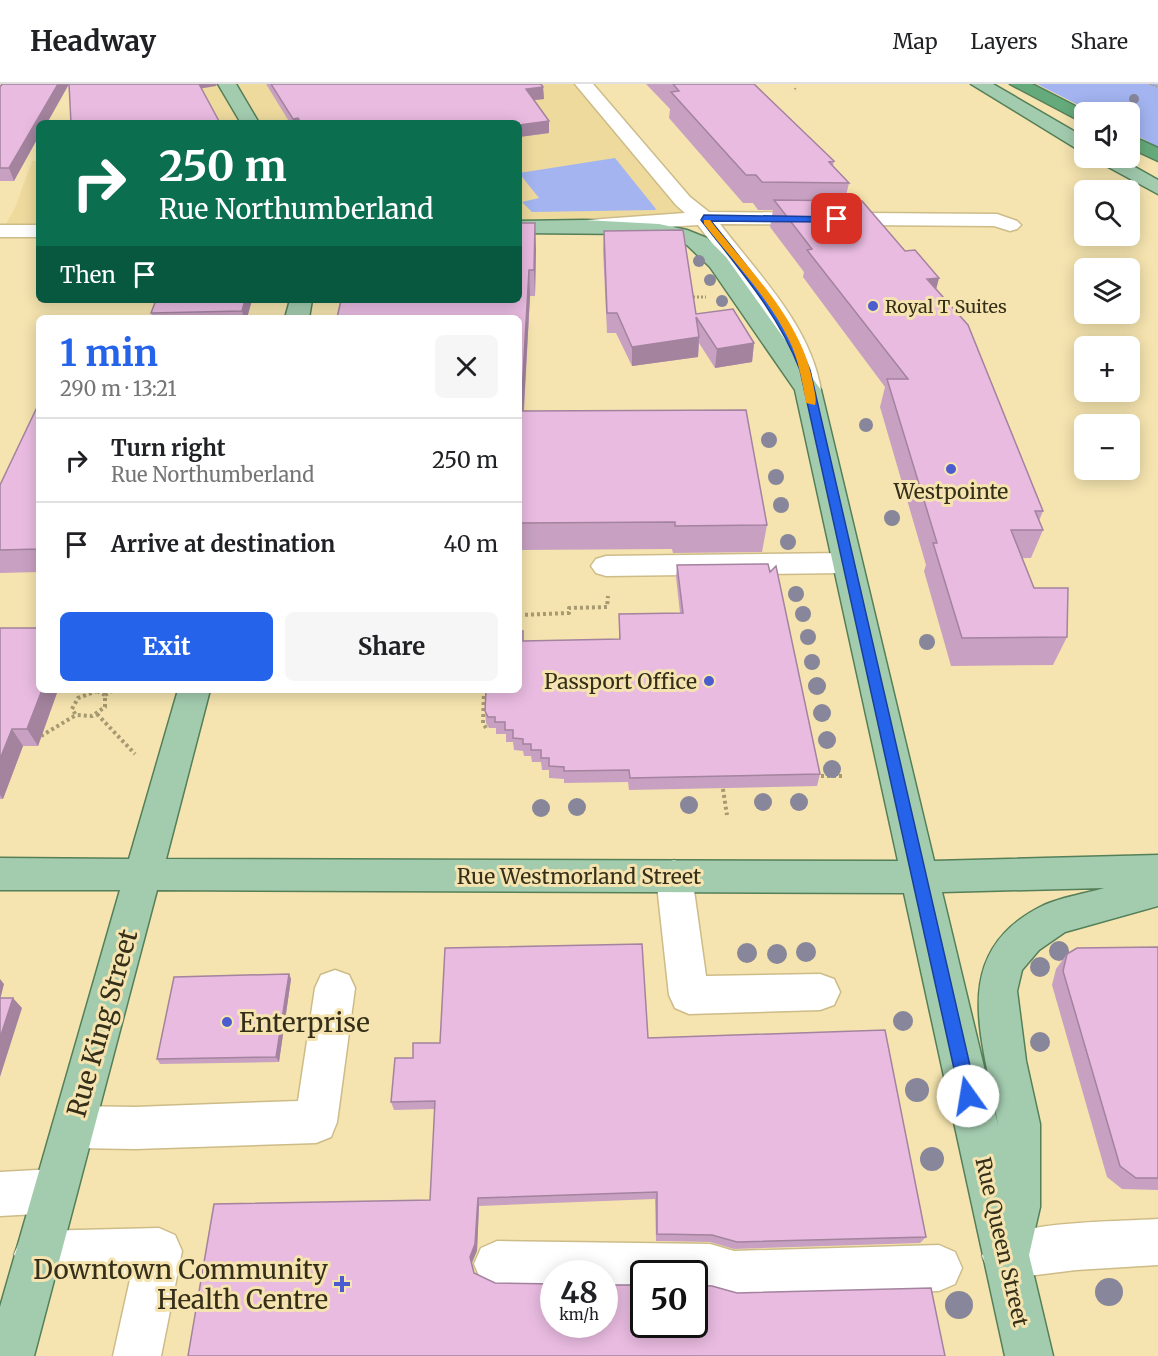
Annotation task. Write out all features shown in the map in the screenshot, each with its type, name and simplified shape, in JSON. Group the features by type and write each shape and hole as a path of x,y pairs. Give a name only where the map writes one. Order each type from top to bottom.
{"highway":[{"path":"1018,84 1074,113"},
{"path":"1140,146 1158,155"}],"main road":[{"path":"226,84 248,120"},
{"path":"980,84 1074,139"},
{"path":"1018,84 1074,117"},
{"path":"1140,154 1158,165"},
{"path":"1123,168 1158,188"},
{"path":"522,227 568,227"},
{"name":"Rue Queen Street","path":"568,227 661,230 694,239 707,248 808,390 917,877 1029,1356"},
{"name":"Rue King Street","path":"10,1356 193,693"},
{"name":"Rue Westmorland Street","path":"0,874 917,877 1158,871"},
{"path":"1005,1256 1018,1207 1019,1124 1005,1061 997,991 1004,962 1025,938 1055,918 1158,890"}],"street":[{"name":"Rue Queen Street","path":"584,84 683,201 704,218 780,317 794,341 805,370 808,390"},
{"path":"568,227 704,218 997,220 1010,225"},
{"path":"0,231 36,231"},
{"path":"606,566 847,563"},
{"path":"674,876 689,995 820,992"},
{"path":"73,1127 135,1128 316,1122 335,988"},
{"path":"0,1194 55,1191"},
{"path":"1005,1256 1076,1247 1158,1242"},
{"path":"37,1254 159,1251 137,1356"},
{"path":"497,1264 698,1266 735,1274 939,1268"}],"path":[{"path":"1150,84 1158,87"},
{"path":"522,615 569,613 568,608 607,607 606,566"},
{"path":"76,715 72,705 81,695 89,693"},
{"path":"101,693 105,695"},
{"path":"105,695 109,693"},
{"path":"483,693 483,723 486,728"},
{"path":"41,736 76,715 86,717 97,714 107,704 105,695"},
{"path":"97,714 135,754"},
{"path":"812,777 844,776"},
{"path":"721,778 727,815"}],"shaded area":[{"path":"139,84 587,84 704,218 522,227 522,120 99,120"},
{"path":"1037,84 1158,84 1158,147 1140,137 1140,102 1074,103"},
{"path":"615,158 656,209 532,212 522,202 539,198 522,177 522,173"},
{"path":"32,161 36,161 36,231 2,231 15,208"}],"building":[{"path":"2,84 58,84 9,168 0,168 0,87"},
{"path":"69,84 199,84 218,120 71,120"},
{"path":"271,84 541,84 543,87 526,89 549,121 522,125 522,120 293,119"},
{"path":"673,84 754,84 834,161 829,162 849,183 762,182 756,175 746,175 671,92 679,91"},
{"path":"774,200 862,201 905,251 915,250 939,278 927,279 968,325 1043,511 1035,511 1043,530 1011,530 1034,588 1068,588 1067,637 962,638 933,543 937,543 887,379 908,379 807,250 812,249"},
{"path":"522,223 535,223 534,270 529,270 522,393 522,315 338,315 340,303 522,303"},
{"path":"683,230 696,314 733,309 754,343 717,349 696,317 699,337 632,347 617,313 607,313 604,231"},
{"path":"155,303 244,303 242,311 151,313"},
{"path":"36,409 36,549 0,550 0,485"},
{"path":"746,410 767,525 675,526 675,522 522,523 522,411"},
{"path":"768,564 770,572 776,566 820,774 630,778 629,770 564,771 564,767 549,766 549,758 541,758 541,750 531,750 531,744 523,744 523,739 513,738 513,730 505,730 505,722 495,722 495,717 488,717 485,711 486,693 522,693 522,631 523,641 620,639 619,614 683,613 677,565"},
{"path":"0,628 36,628 36,693 41,693 27,729 12,729 0,759"},
{"path":"642,944 648,1038 885,1030 926,1237 737,1242 712,1235 657,1234 657,1192 478,1198 475,1244 470,1257 474,1273 495,1283 540,1284 540,1338 618,1338 618,1285 630,1285 630,1338 708,1338 708,1286 737,1293 931,1288 945,1356 188,1356 214,1204 430,1200 435,1101 391,1102 395,1058 413,1058 413,1043 440,1043 445,948"},
{"path":"1158,947 1158,1178 1136,1178 1120,1166 1063,971 1067,954 1077,948"},
{"name":"Enterprise","path":"289,974 276,1057 157,1059 174,977"},
{"path":"0,998 13,998 0,1038"}],"slow traffic":[{"path":"707,222 780,317 794,341 805,370 811,403"}],"place":[{"name":"Royal T Suites","path":"873,306"},
{"name":"Westpointe","path":"951,469"},
{"name":"Passport Office","path":"709,681"},
{"name":"Enterprise","path":"227,1022"},
{"name":"Downtown Community Health Centre","path":"342,1284"}],"route":[{"path":"837,219 704,218 780,317 794,341 805,370 968,1096"}]}
